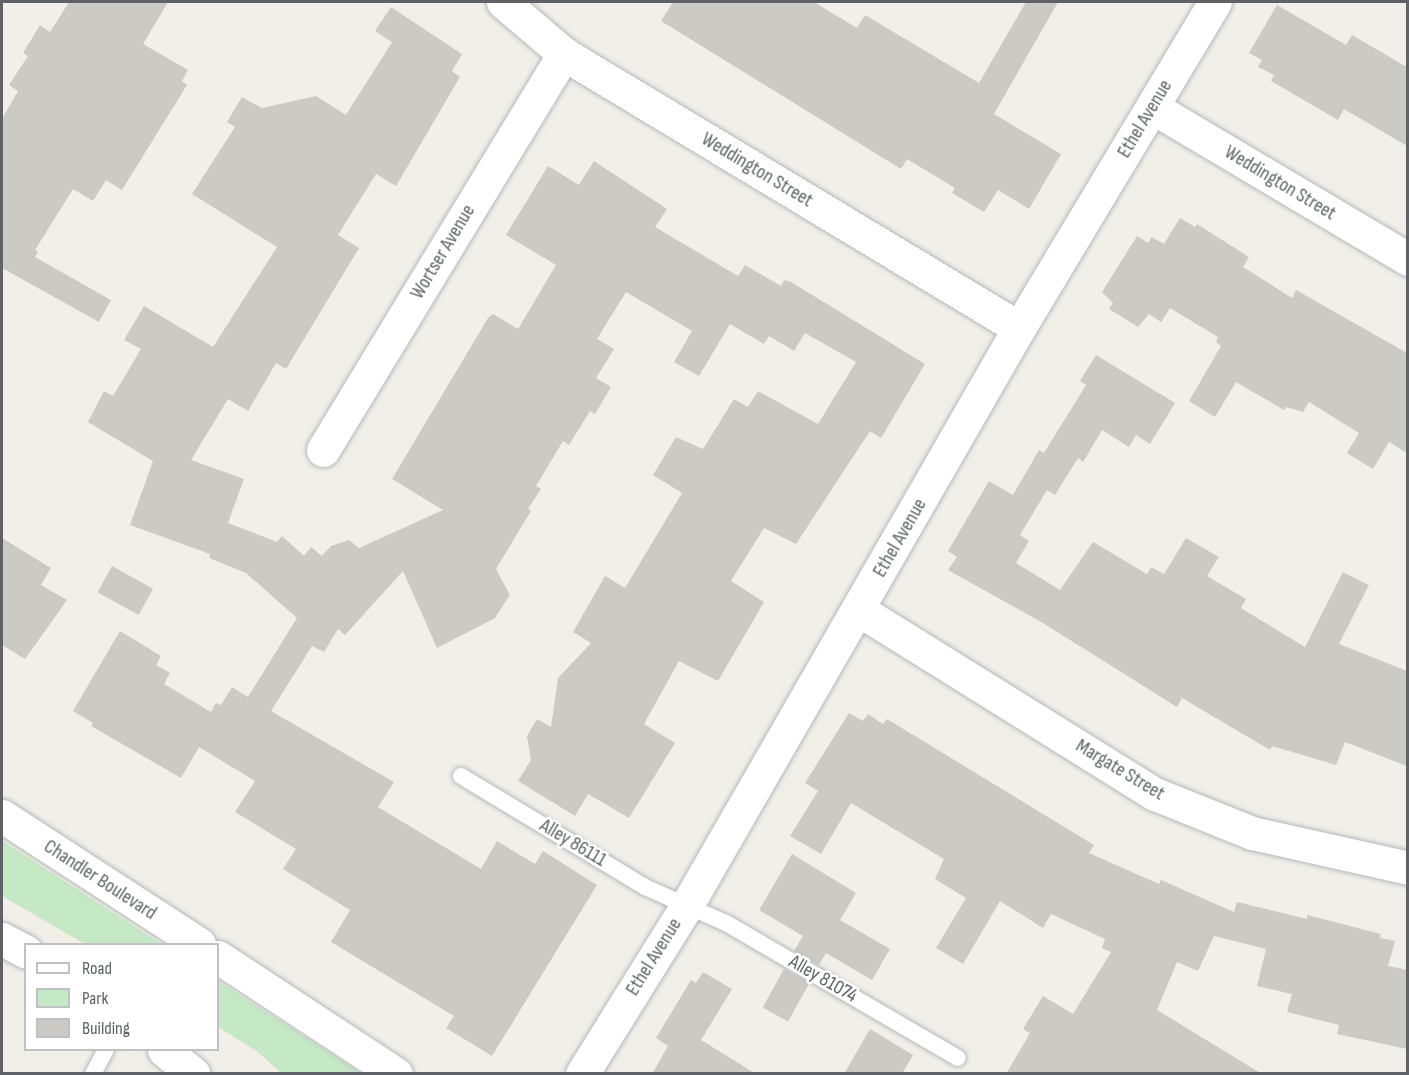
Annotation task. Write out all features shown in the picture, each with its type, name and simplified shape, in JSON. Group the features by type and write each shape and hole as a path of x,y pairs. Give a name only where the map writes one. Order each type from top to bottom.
{"street":[{"name":"Weddington Street","path":"503,2 564,54 1019,328"},
{"name":"Ethel Avenue","path":"582,1074 687,905 859,610 1019,328 1215,2"},
{"name":"Wortser Avenue","path":"323,450 564,54"},
{"name":"Weddington Street","path":"1152,106 1407,259"},
{"name":"Margate Street","path":"859,610 1155,794 1252,833 1407,868"},
{"name":"Chandler Boulevard","path":"2,816 195,943"},
{"path":"2,939 24,951"},
{"path":"219,958 396,1074"},
{"path":"165,1051 194,1074"}],"lane":[{"name":"Alley 86111","path":"461,776 645,886 687,905"},
{"name":"Alley 81074","path":"687,905 726,922 958,1058"},
{"path":"93,1074 105,1051"}],"green space":[{"path":"2,841 159,943 83,943 2,896"},
{"path":"219,982 361,1073 281,1073 258,1052 219,1028"}],"building":[{"path":"69,2 168,2 143,44 188,70 182,81 187,85 122,190 106,180 93,201 73,189 35,250 38,252 35,257 111,300 99,322 2,268 2,119 18,91 9,85 28,56 23,53 40,25 50,32"},
{"path":"673,2 814,2 857,28 865,15 979,83 1026,2 1058,2 994,114 1061,154 1029,209 998,190 984,212 952,193 955,188 907,159 901,169 661,21"},
{"path":"1277,5 1346,45 1352,35 1407,67 1407,146 1344,109 1338,120 1271,81 1274,75 1258,67 1262,60 1249,53"},
{"path":"391,7 462,54 452,71 460,77 396,186 376,174 338,235 359,248 286,369 276,363 248,411 228,399 191,460 244,479 228,523 277,542 282,536 304,556 311,547 322,556 331,546 349,540 359,548 443,510 392,479 488,318 493,314 518,329 556,265 506,235 548,166 579,185 594,161 667,209 655,227 738,276 745,265 781,286 784,280 791,282 925,364 881,438 870,431 796,544 764,528 731,581 764,602 718,681 679,661 644,724 675,743 629,818 588,794 575,816 518,781 531,760 527,736 537,719 551,727 558,678 591,643 573,632 605,576 625,588 682,493 653,475 676,437 703,449 734,399 748,407 758,391 818,424 856,362 805,333 794,351 769,336 764,344 730,324 699,376 674,362 692,331 626,292 597,339 614,349 596,378 611,387 595,414 590,411 569,445 563,441 536,486 541,489 528,509 531,511 496,569 510,595 495,618 437,648 403,571 345,635 338,629 324,652 312,646 271,711 394,782 378,807 481,869 497,841 535,864 543,851 597,885 492,1056 446,1028 454,1016 331,942 350,910 283,869 296,849 235,812 255,781 199,747 181,778 91,726 93,723 73,711 120,631 161,656 156,665 170,673 164,684 211,712 216,703 221,705 232,687 248,697 297,618 246,573 209,558 210,554 130,525 153,461 88,422 104,391 113,396 141,349 124,340 144,306 213,347 277,247 192,194 235,127 227,122 242,97 262,108 316,96 346,115 392,42 375,31"},
{"path":"1180,218 1195,227 1197,224 1249,257 1243,267 1292,298 1296,290 1407,353 1407,453 1389,442 1373,469 1347,453 1359,433 1309,402 1303,412 1286,407 1284,410 1236,382 1215,417 1189,401 1221,346 1216,342 1218,337 1170,308 1161,322 1149,314 1138,327 1109,309 1113,303 1102,292 1137,236 1148,243 1152,237 1164,244"},
{"path":"1096,355 1175,403 1150,444 1136,435 1129,447 1102,430 1083,462 1078,458 1055,495 1047,490 1020,535 1029,541 1016,563 1060,590 1093,542 1147,574 1151,567 1164,574 1186,538 1219,557 1207,576 1246,599 1241,608 1305,647 1343,572 1369,585 1339,644 1407,671 1407,766 1345,742 1336,765 1272,746 1270,750 1182,698 1177,707 1043,623 948,570 957,557 948,551 989,481 1013,495 1039,450 1044,453 1086,385 1080,381"},
{"path":"2,538 51,568 41,585 67,600 25,659 2,645"},
{"path":"112,566 153,589 139,615 97,592"},
{"path":"849,713 863,721 868,714 883,724 887,719 1094,845 1089,853 1159,884 1161,880 1234,912 1237,902 1307,919 1307,915 1381,934 1380,938 1395,941 1388,966 1407,970 1407,1049 1337,1034 1339,1025 1287,1012 1292,994 1257,986 1266,949 1214,936 1198,971 1177,962 1157,1010 1262,1074 1006,1074 1030,1033 1023,1029 1043,996 1073,1014 1111,952 1102,948 1105,939 1051,914 1043,928 1000,901 963,964 936,948 966,898 935,879 944,859 851,803 821,854 790,836 818,791 805,783"},
{"path":"792,854 856,893 840,920 890,949 872,980 826,953 819,965 794,951 803,936 759,910"},
{"path":"784,969 809,983 788,1022 763,1007"},
{"path":"703,972 732,989 701,1040 756,1074 652,1074 668,1046 656,1038 691,980 696,983"},
{"path":"870,1029 913,1055 902,1074 844,1074"}]}
